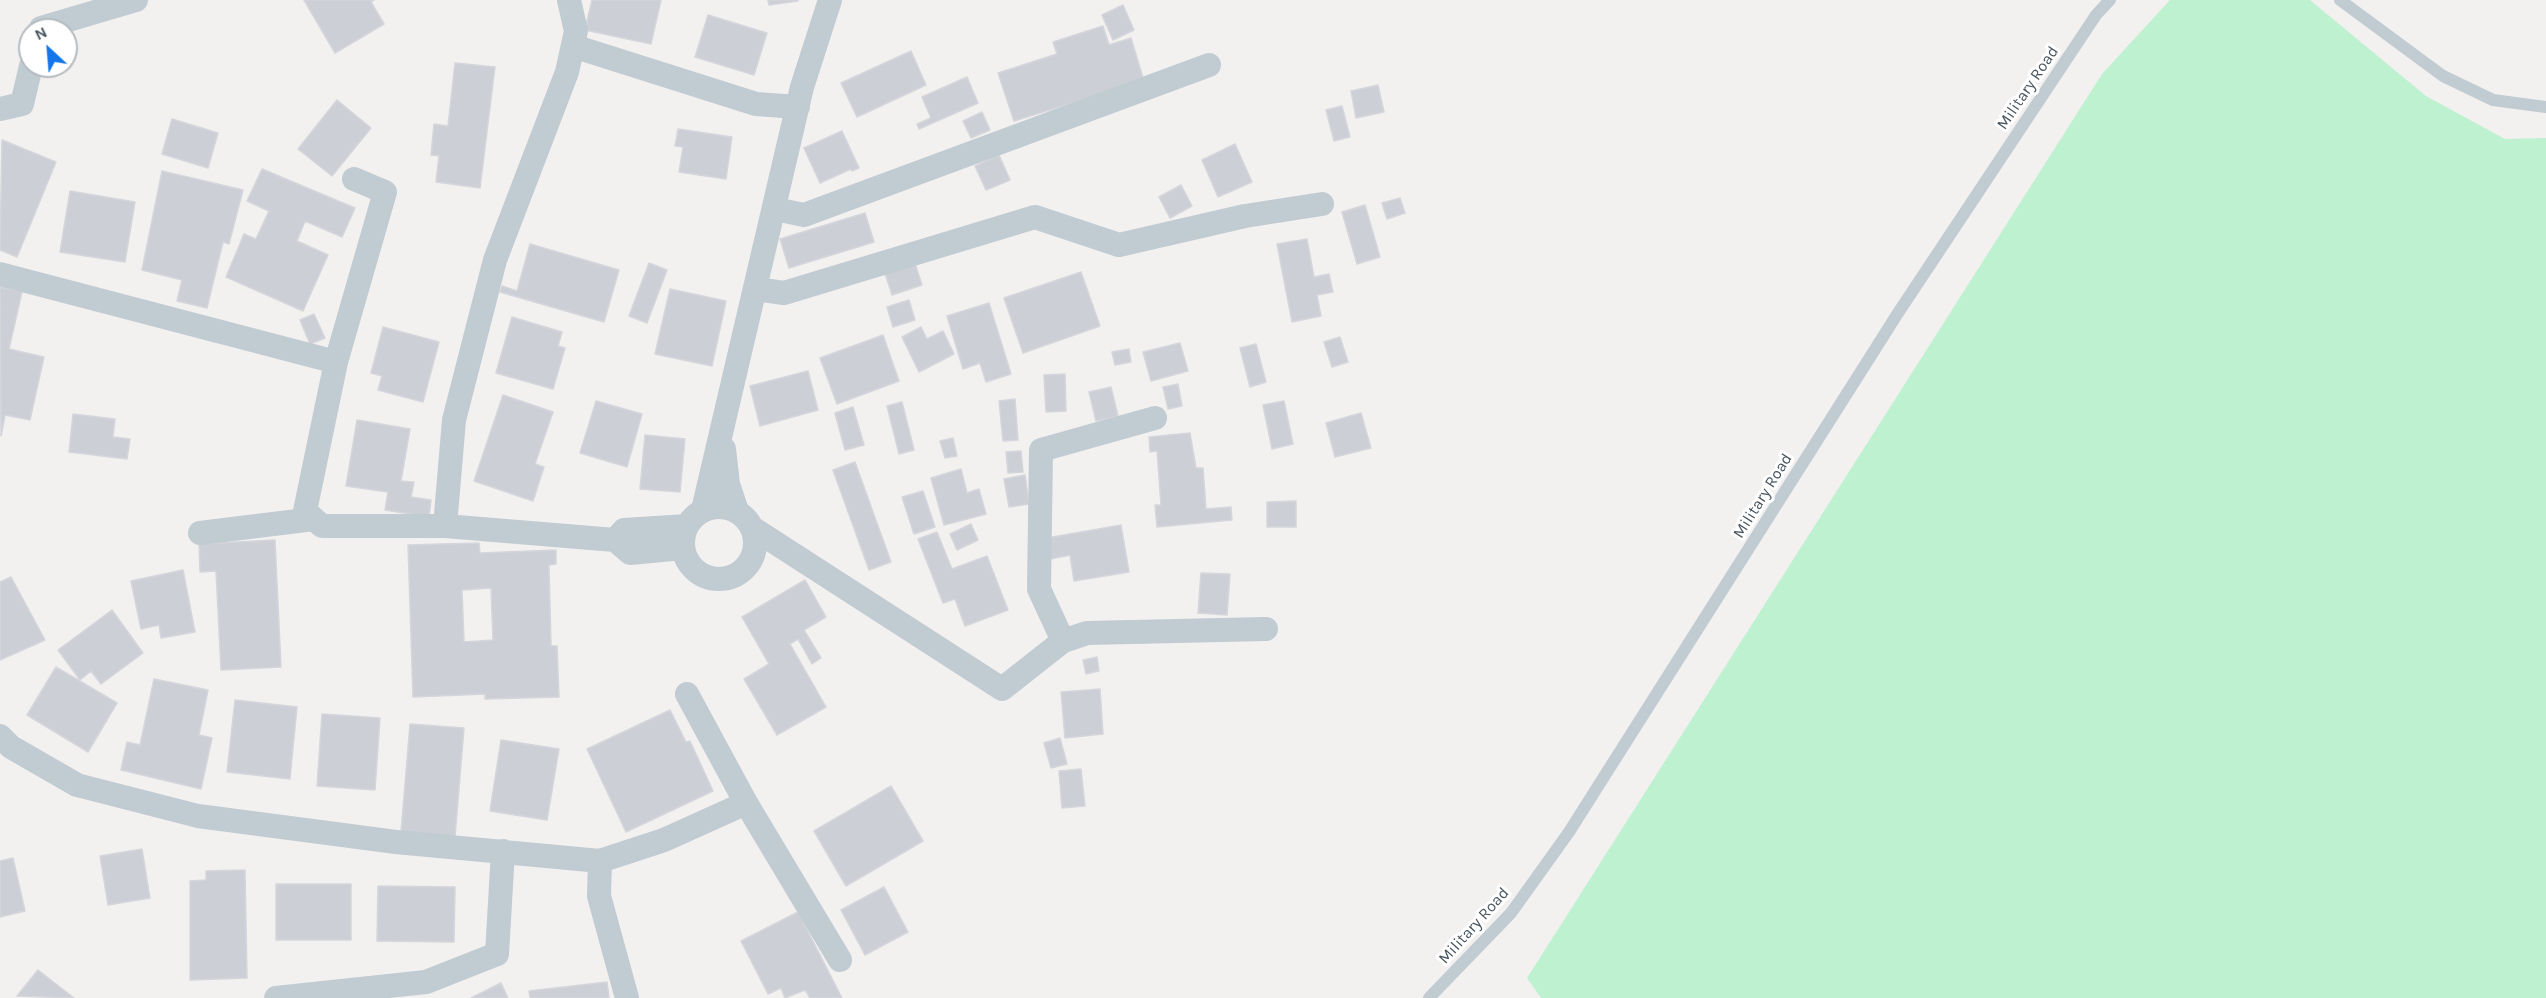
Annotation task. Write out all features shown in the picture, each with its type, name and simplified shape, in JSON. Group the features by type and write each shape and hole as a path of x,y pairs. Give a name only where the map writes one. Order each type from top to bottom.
{"street":[{"path":"75,18 136,0"},
{"path":"445,526 454,420 495,260 567,72 576,31 569,0"},
{"path":"754,529 756,541 754,554 744,569 728,578 703,575 694,569 691,528 721,425 756,289 798,106 830,0"},
{"path":"573,46 756,104 798,106"},
{"path":"775,209 804,215 1209,65"},
{"path":"0,109 22,104 28,78"},
{"path":"354,179 385,192 336,362 305,511 322,526 445,526 615,540 630,553 691,528 726,507 737,511"},
{"path":"756,289 784,293 1035,217 1119,244 1245,216 1322,204"},
{"path":"0,274 336,362"},
{"path":"1063,641 1039,589 1041,450 1155,418"},
{"path":"721,425 728,484 737,511 754,529 1002,689 1063,641 1087,633 1266,629"},
{"path":"200,533 314,519"},
{"path":"687,693 746,803 840,960"},
{"path":"0,736 11,747 77,785 198,816 396,842 600,861 664,840 746,803"},
{"path":"276,998 426,982 497,954 503,851"},
{"path":"600,861 599,896 627,998"}],"lane":[{"name":"Military Road","path":"1429,998 1511,913 1569,832 1898,313 2096,15 2110,0"},
{"path":"2340,0 2443,76 2493,100 2546,107"}],"green space":[{"path":"2170,0 2310,0 2426,96 2505,139 2546,138 2546,998 1541,998 1527,978 2102,74"}],"building":[{"path":"304,0 374,0 371,2 384,24 335,53"},
{"path":"592,0 661,0 651,44 585,30"},
{"path":"768,0 798,0 798,1 769,5"},
{"path":"1123,5 1134,30 1113,40 1102,15"},
{"path":"708,15 767,33 754,75 695,57"},
{"path":"1103,26 1109,45 1131,38 1144,81 1014,121 998,73 1057,54 1053,42"},
{"path":"911,51 926,85 857,117 841,83"},
{"path":"455,63 495,67 480,188 436,182 439,156 431,155 434,124 448,126"},
{"path":"967,77 978,103 919,129 917,124 931,118 922,97"},
{"path":"1378,85 1384,112 1356,118 1351,91"},
{"path":"337,100 371,128 332,176 298,149"},
{"path":"1342,106 1350,137 1334,141 1326,110"},
{"path":"982,112 990,130 971,138 963,121"},
{"path":"172,119 218,133 208,168 162,154"},
{"path":"678,129 732,137 726,179 679,172 683,147 675,146"},
{"path":"842,131 859,168 852,171 851,169 820,183 804,148"},
{"path":"2,140 56,162 17,257 0,250"},
{"path":"1235,144 1252,182 1218,197 1202,160"},
{"path":"999,155 1010,180 986,190 975,166"},
{"path":"262,169 355,208 342,237 305,221 297,241 328,255 303,311 226,277 244,234 256,239 269,211 247,201"},
{"path":"162,171 243,190 229,244 223,242 207,308 177,301 182,280 142,270"},
{"path":"1181,185 1192,206 1170,218 1159,197"},
{"path":"70,191 135,202 125,262 60,252"},
{"path":"1400,198 1405,213 1387,219 1382,203"},
{"path":"1365,205 1380,257 1357,264 1342,212"},
{"path":"865,213 874,242 789,268 780,239"},
{"path":"1307,239 1314,277 1329,274 1333,292 1317,295 1321,316 1292,322 1277,244"},
{"path":"530,244 619,270 604,322 500,292 502,286 517,291"},
{"path":"914,260 922,285 892,295 884,270"},
{"path":"649,263 667,270 647,323 629,316"},
{"path":"1081,272 1100,326 1023,353 1004,298"},
{"path":"0,287 22,292 9,349 44,357 30,420 5,415 1,436"},
{"path":"670,289 726,301 712,366 655,354"},
{"path":"909,300 915,320 893,327 887,307"},
{"path":"989,303 1011,374 986,382 980,363 963,369 947,316"},
{"path":"314,314 325,338 310,344 300,320"},
{"path":"512,317 562,332 558,346 565,348 553,389 496,373"},
{"path":"383,327 439,342 423,402 378,390 382,376 371,373"},
{"path":"921,327 927,339 943,331 954,354 919,372 902,337"},
{"path":"883,335 899,381 837,404 820,358"},
{"path":"1340,337 1348,362 1332,367 1324,342"},
{"path":"1180,343 1188,371 1151,381 1143,352"},
{"path":"1256,344 1266,382 1250,387 1240,348"},
{"path":"1129,349 1131,362 1115,365 1112,352"},
{"path":"808,371 818,410 760,426 750,386"},
{"path":"1065,374 1066,411 1046,412 1044,375"},
{"path":"1178,384 1182,406 1168,409 1163,387"},
{"path":"1111,387 1118,416 1096,421 1089,392"},
{"path":"503,395 553,412 535,464 544,467 533,501 474,481"},
{"path":"1015,399 1018,440 1003,441 999,401"},
{"path":"596,401 642,414 627,467 580,453"},
{"path":"1284,401 1293,444 1272,449 1263,405"},
{"path":"902,402 914,450 899,454 887,406"},
{"path":"853,407 864,445 845,450 835,413"},
{"path":"1361,413 1371,448 1335,457 1326,423"},
{"path":"73,414 115,419 113,437 130,439 127,459 69,452"},
{"path":"357,420 410,429 401,481 414,482 411,497 431,500 429,517 385,510 388,492 346,486"},
{"path":"1190,433 1196,468 1203,468 1206,509 1231,507 1232,520 1157,527 1155,505 1161,505 1157,451 1150,452 1149,437"},
{"path":"645,435 685,439 680,492 640,489"},
{"path":"953,438 957,456 945,458 940,441"},
{"path":"1021,451 1023,472 1008,473 1006,452"},
{"path":"855,462 891,562 869,570 833,470"},
{"path":"961,469 967,493 979,489 986,514 944,525 931,478"},
{"path":"1025,475 1029,504 1009,507 1004,479"},
{"path":"923,491 935,527 914,534 902,497"},
{"path":"1296,501 1296,527 1267,527 1267,502"},
{"path":"971,524 978,540 957,550 950,534"},
{"path":"1121,525 1129,572 1074,581 1070,555 1050,559 1047,538"},
{"path":"937,532 952,569 987,556 1008,610 965,626 955,599 943,603 918,539"},
{"path":"275,540 281,667 221,670 216,571 200,572 199,544"},
{"path":"479,543 480,553 556,550 556,564 549,565 551,646 557,646 559,697 485,699 485,694 413,697 408,545","holes":["491,588 493,640 464,642 462,590"]},
{"path":"183,570 195,632 161,638 159,625 141,629 131,581"},
{"path":"1201,573 1230,574 1227,615 1198,613"},
{"path":"11,577 45,640 0,660 0,582"},
{"path":"805,580 826,617 804,630 821,658 812,664 798,639 790,644 826,707 777,735 744,679 769,664 742,617"},
{"path":"112,610 143,653 101,684 91,671 80,680 58,650"},
{"path":"1097,657 1099,671 1086,674 1083,660"},
{"path":"56,667 117,703 88,752 27,715"},
{"path":"154,679 208,690 199,735 212,738 201,789 121,770 127,742 140,745"},
{"path":"1100,689 1103,734 1065,738 1061,692"},
{"path":"235,700 297,707 290,779 227,772"},
{"path":"670,710 686,742 690,741 713,791 626,832 587,749"},
{"path":"322,714 380,718 375,790 317,786"},
{"path":"410,724 464,728 455,837 401,832"},
{"path":"1060,738 1067,764 1051,768 1044,743"},
{"path":"501,740 559,749 547,820 490,811"},
{"path":"1081,769 1085,806 1062,808 1059,771"},
{"path":"891,786 923,841 846,886 814,831"},
{"path":"142,849 150,898 108,905 100,856"},
{"path":"13,858 25,911 0,917 0,861"},
{"path":"245,870 247,978 190,980 190,881 206,880 206,871"},
{"path":"276,884 351,884 351,940 276,940"},
{"path":"378,886 455,887 454,942 377,941"},
{"path":"884,887 908,932 865,955 841,910"},
{"path":"798,912 842,998 810,998 805,990 785,998 781,988 768,994 741,941"},
{"path":"38,970 74,998 17,996"},
{"path":"607,982 609,998 530,998 529,991"},
{"path":"501,983 508,998 471,998"}]}
